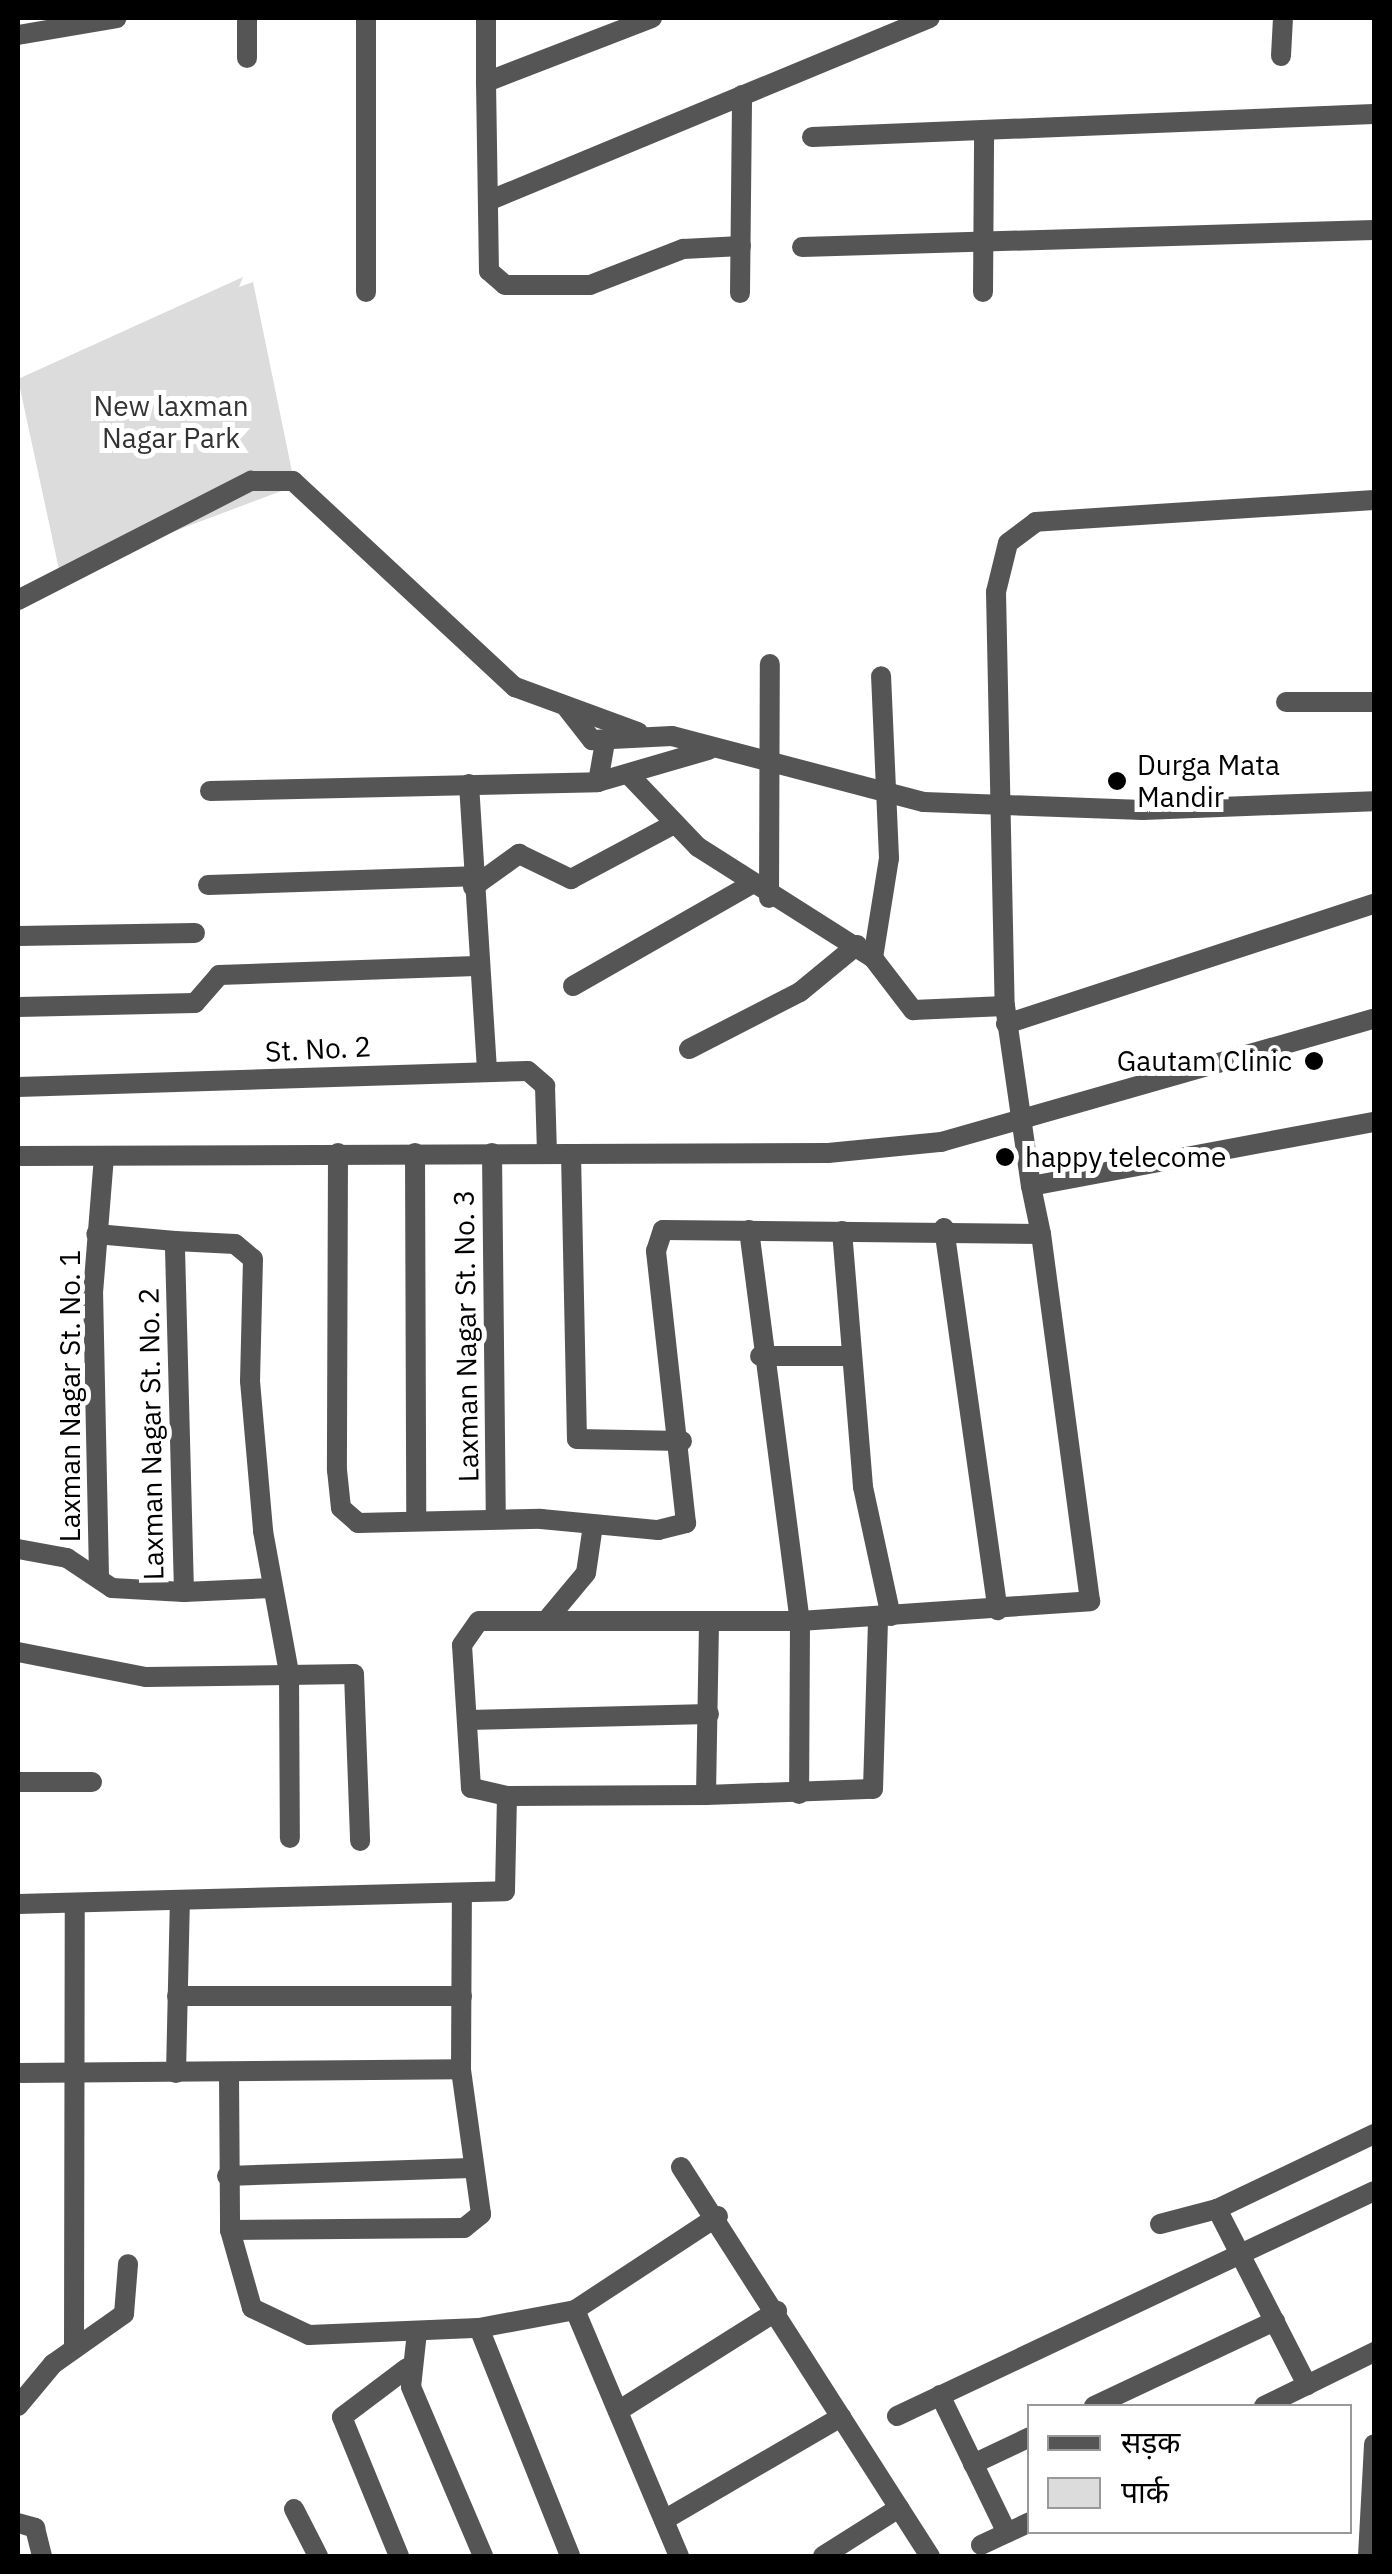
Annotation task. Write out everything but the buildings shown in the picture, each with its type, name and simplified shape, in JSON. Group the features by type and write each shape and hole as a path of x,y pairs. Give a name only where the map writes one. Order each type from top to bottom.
{"street":[{"path":"18,35 118,18"},
{"path":"247,18 247,58"},
{"path":"366,18 366,292"},
{"path":"486,18 490,271 505,285 590,285 682,249 741,246"},
{"path":"486,82 652,18"},
{"path":"488,200 930,18"},
{"path":"1282,56 1283,18"},
{"path":"740,294 742,95"},
{"path":"812,136 1374,114"},
{"path":"983,292 984,131"},
{"path":"802,247 1374,230"},
{"path":"18,600 111,547 272,477 321,505 515,686 638,732 886,794 1000,806 1374,802"},
{"path":"842,1231 848,1356 885,1617 880,1780 859,1794 474,1794 467,1629 479,1620 800,1621 885,1617 998,1610 1082,1607 1093,1592 1006,1015 996,592 1000,562 1020,530 1374,500"},
{"path":"769,898 770,664"},
{"path":"689,1049 800,992 865,952 887,896 882,676"},
{"path":"1286,702 1374,702"},
{"path":"567,708 582,734 605,742 638,732"},
{"path":"598,782 605,742"},
{"path":"210,791 598,782 631,777 708,750"},
{"path":"631,777 672,825 750,885 865,952 913,1010 1006,1015 1313,931 1374,904"},
{"path":"469,784 476,966 486,1069"},
{"path":"208,885 473,881 519,854 570,879 672,825"},
{"path":"573,986 750,885"},
{"path":"18,936 195,933"},
{"path":"18,1008 195,1003 219,975 476,966"},
{"path":"18,1156 828,1153 941,1142 1374,1019"},
{"name":"St. No. 2","path":"18,1087 486,1069 544,1079 547,1154"},
{"path":"1031,1186 1374,1122"},
{"name":"Laxman Nagar St. No. 3","path":"492,1152 496,1519"},
{"path":"338,1153 337,1470 341,1508 358,1523 496,1519 593,1526 686,1523 682,1441 656,1238 675,1228 944,1228 1041,1234"},
{"path":"415,1153 416,1520"},
{"path":"572,1154 577,1439 682,1441"},
{"name":"Laxman Nagar St. No. 1","path":"99,1576 96,1234 104,1156"},
{"path":"944,1228 998,1610"},
{"path":"749,1230 760,1356 800,1621 799,1794"},
{"path":"96,1234 234,1244 253,1259 250,1382 272,1588 289,1673 290,1838"},
{"name":"Laxman Nagar St. No. 2","path":"18,1549 99,1576 136,1593 184,1592 175,1240"},
{"path":"760,1356 848,1356"},
{"path":"546,1621 586,1573 593,1526"},
{"path":"184,1592 272,1588"},
{"path":"706,1794 710,1622"},
{"path":"18,1652 146,1677 354,1674 360,1841"},
{"path":"468,1720 708,1714"},
{"path":"18,1782 92,1782"},
{"path":"18,1904 462,1898 505,1891 507,1796"},
{"path":"230,2230 464,2228 482,2214 471,2168 462,2069 462,1898"},
{"path":"176,2073 180,1900"},
{"path":"74,2347 75,1904"},
{"path":"178,1996 462,1996"},
{"path":"18,2072 229,2074 462,2069"},
{"path":"229,2074 230,2230 252,2308 280,2329 416,2332 480,2328 575,2310 718,2216"},
{"path":"1160,2224 1217,2208 1374,2134"},
{"path":"681,2166 718,2216 930,2556"},
{"path":"227,2176 471,2168"},
{"path":"896,2416 1374,2191"},
{"path":"1217,2208 1308,2385"},
{"path":"18,2406 74,2347 124,2314 128,2264"},
{"path":"575,2310 679,2556"},
{"path":"618,2412 777,2311"},
{"path":"1098,2404 1275,2322"},
{"path":"480,2328 570,2556"},
{"path":"416,2332 407,2368 483,2556"},
{"path":"1268,2404 1374,2352"},
{"path":"399,2556 342,2417 407,2368"},
{"path":"940,2395 1006,2533"},
{"path":"664,2520 841,2417"},
{"path":"974,2464 1027,2438"},
{"path":"1368,2556 1374,2444"},
{"path":"824,2556 899,2508"},
{"path":"294,2509 318,2556"},
{"path":"18,2523 35,2528 42,2556"},
{"path":"981,2545 1027,2523"}],"green space":[{"name":"New laxman Nagar Park","path":"243,277 239,287 253,282 295,486 60,574 18,379"}],"place":[{"name":"Durga Mata Mandir","path":"1117,781"},
{"name":"Gautam Clinic","path":"1314,1061"},
{"name":"happy telecome","path":"1005,1157"}]}
